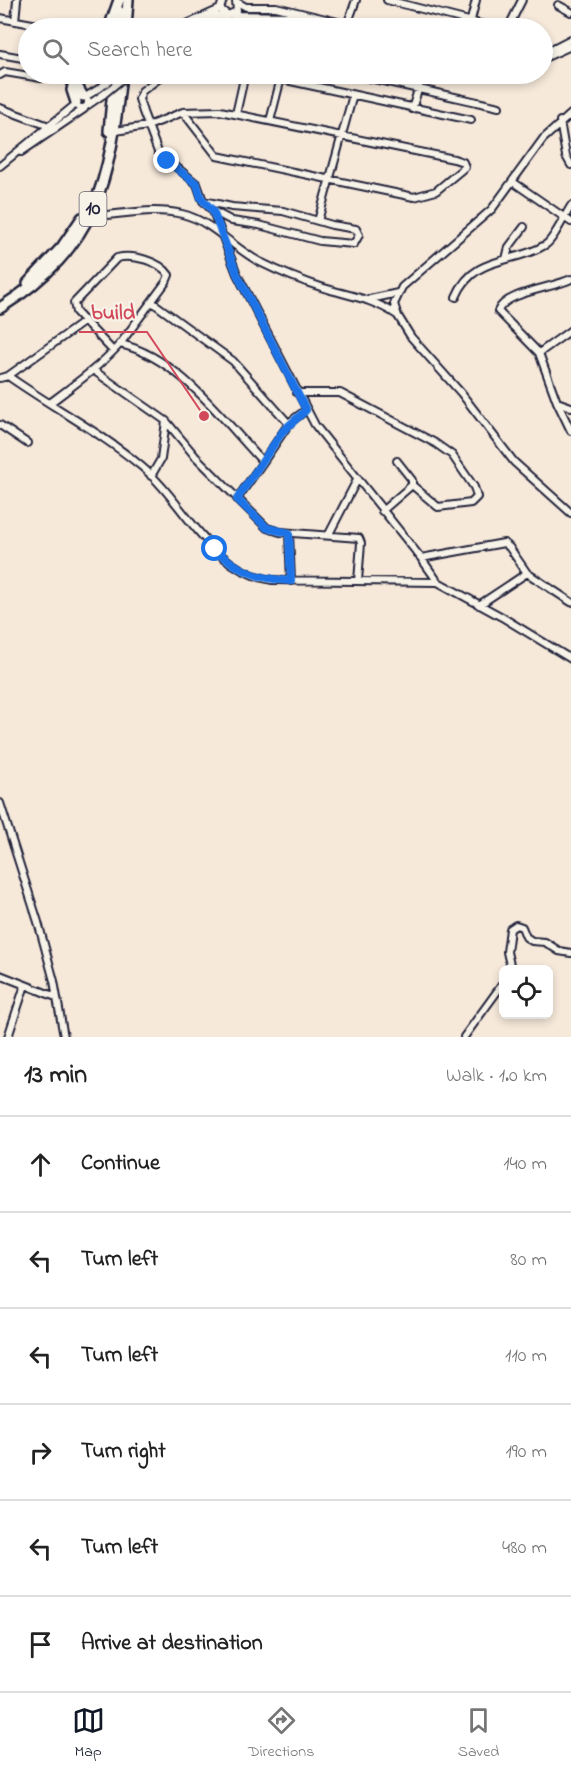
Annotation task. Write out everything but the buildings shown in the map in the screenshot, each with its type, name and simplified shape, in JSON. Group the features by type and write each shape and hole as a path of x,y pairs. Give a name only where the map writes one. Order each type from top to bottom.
{"highway":[{"path":"113,18 119,0"},
{"path":"119,0 119,18"},
{"path":"127,18 128,0"},
{"path":"74,84 72,90 82,102"},
{"name":"10","path":"0,302 41,271 71,236 86,211 106,149 120,84"},
{"name":"10","path":"0,308 44,277 64,256 90,217 103,186 115,131 121,84"}],"street":[{"path":"15,21 17,0"},
{"path":"200,18 220,9 223,0"},
{"path":"387,0 463,18"},
{"path":"472,18 476,0"},
{"path":"513,18 522,0"},
{"path":"229,15 238,8 236,1"},
{"path":"236,1 246,7 276,7 300,18"},
{"path":"351,18 356,1"},
{"path":"558,5 571,12"},
{"path":"220,9 229,15"},
{"path":"212,18 229,15 296,18"},
{"path":"264,18 290,16"},
{"path":"0,18 18,22"},
{"path":"553,49 571,39"},
{"path":"553,54 571,46"},
{"path":"0,54 18,57"},
{"path":"0,75 5,72 18,74"},
{"path":"102,91 110,84"},
{"path":"17,153 49,126 110,84"},
{"path":"149,84 140,95 147,126 158,152 197,184 203,201 213,211 232,221 259,225 320,241 351,244 357,240 359,232 357,229 283,211 232,207 203,201"},
{"path":"236,114 243,84"},
{"path":"270,121 279,84"},
{"path":"315,84 412,109 471,120"},
{"path":"393,84 499,107"},
{"path":"412,109 420,84"},
{"path":"318,221 331,182 353,95"},
{"path":"0,166 82,102"},
{"path":"0,108 49,126"},
{"path":"115,131 147,126 183,112 206,111 236,114 460,160 465,167 436,191 418,196 331,182 217,156 183,112"},
{"path":"571,114 560,121 543,139 492,209 398,293 394,304 398,316 411,337 461,393 514,462 571,513"},
{"path":"560,121 566,156 571,165"},
{"path":"513,182 571,222"},
{"path":"456,297 472,273 547,244 571,207"},
{"path":"213,211 237,274 306,410 322,436 438,582 571,659"},
{"path":"90,217 172,212 198,219 245,254 277,270 317,286 367,299 398,316"},
{"path":"506,258 509,248 524,227"},
{"path":"50,403 93,370 113,351 120,344 168,278 167,272 139,259 121,257 110,264 74,303 74,309 113,351"},
{"path":"571,279 517,296 498,309 499,314 538,353 571,431"},
{"path":"367,299 398,293"},
{"path":"152,302 233,361 289,424"},
{"path":"0,378 8,376 85,321"},
{"path":"538,353 571,330"},
{"path":"120,344 139,349 198,390 263,462"},
{"path":"93,370 166,421 195,456 267,528 289,533 355,536 361,541 358,581"},
{"path":"8,376 129,457 151,476 215,549 236,568 258,577 291,581 438,582"},
{"path":"297,393 336,392 435,443 452,455 474,487 477,497 471,503 438,507 412,485 412,480 396,461"},
{"path":"557,402 571,407"},
{"path":"237,499 289,424 306,410"},
{"path":"151,476 161,459 166,421"},
{"path":"0,425 27,443"},
{"path":"329,534 357,480"},
{"path":"382,511 412,485"},
{"path":"289,533 291,581"},
{"path":"421,558 502,543 509,547 527,573 571,602"},
{"path":"479,605 527,573"},
{"path":"0,803 38,922 57,997 64,1037"},
{"path":"510,965 507,947 510,930 516,925 522,927 526,937 532,941 540,940 571,953"},
{"path":"0,975 57,997"},
{"path":"8,1037 25,985"},
{"path":"464,1037 499,989"}],"place":[{"name":"build","path":"204,416"}],"route":[{"path":"167,161 199,186 201,198 213,211 237,274 306,410 294,418 283,431 237,499 256,520 267,528 289,533 291,581 272,580 248,574 236,568 215,549"}]}
